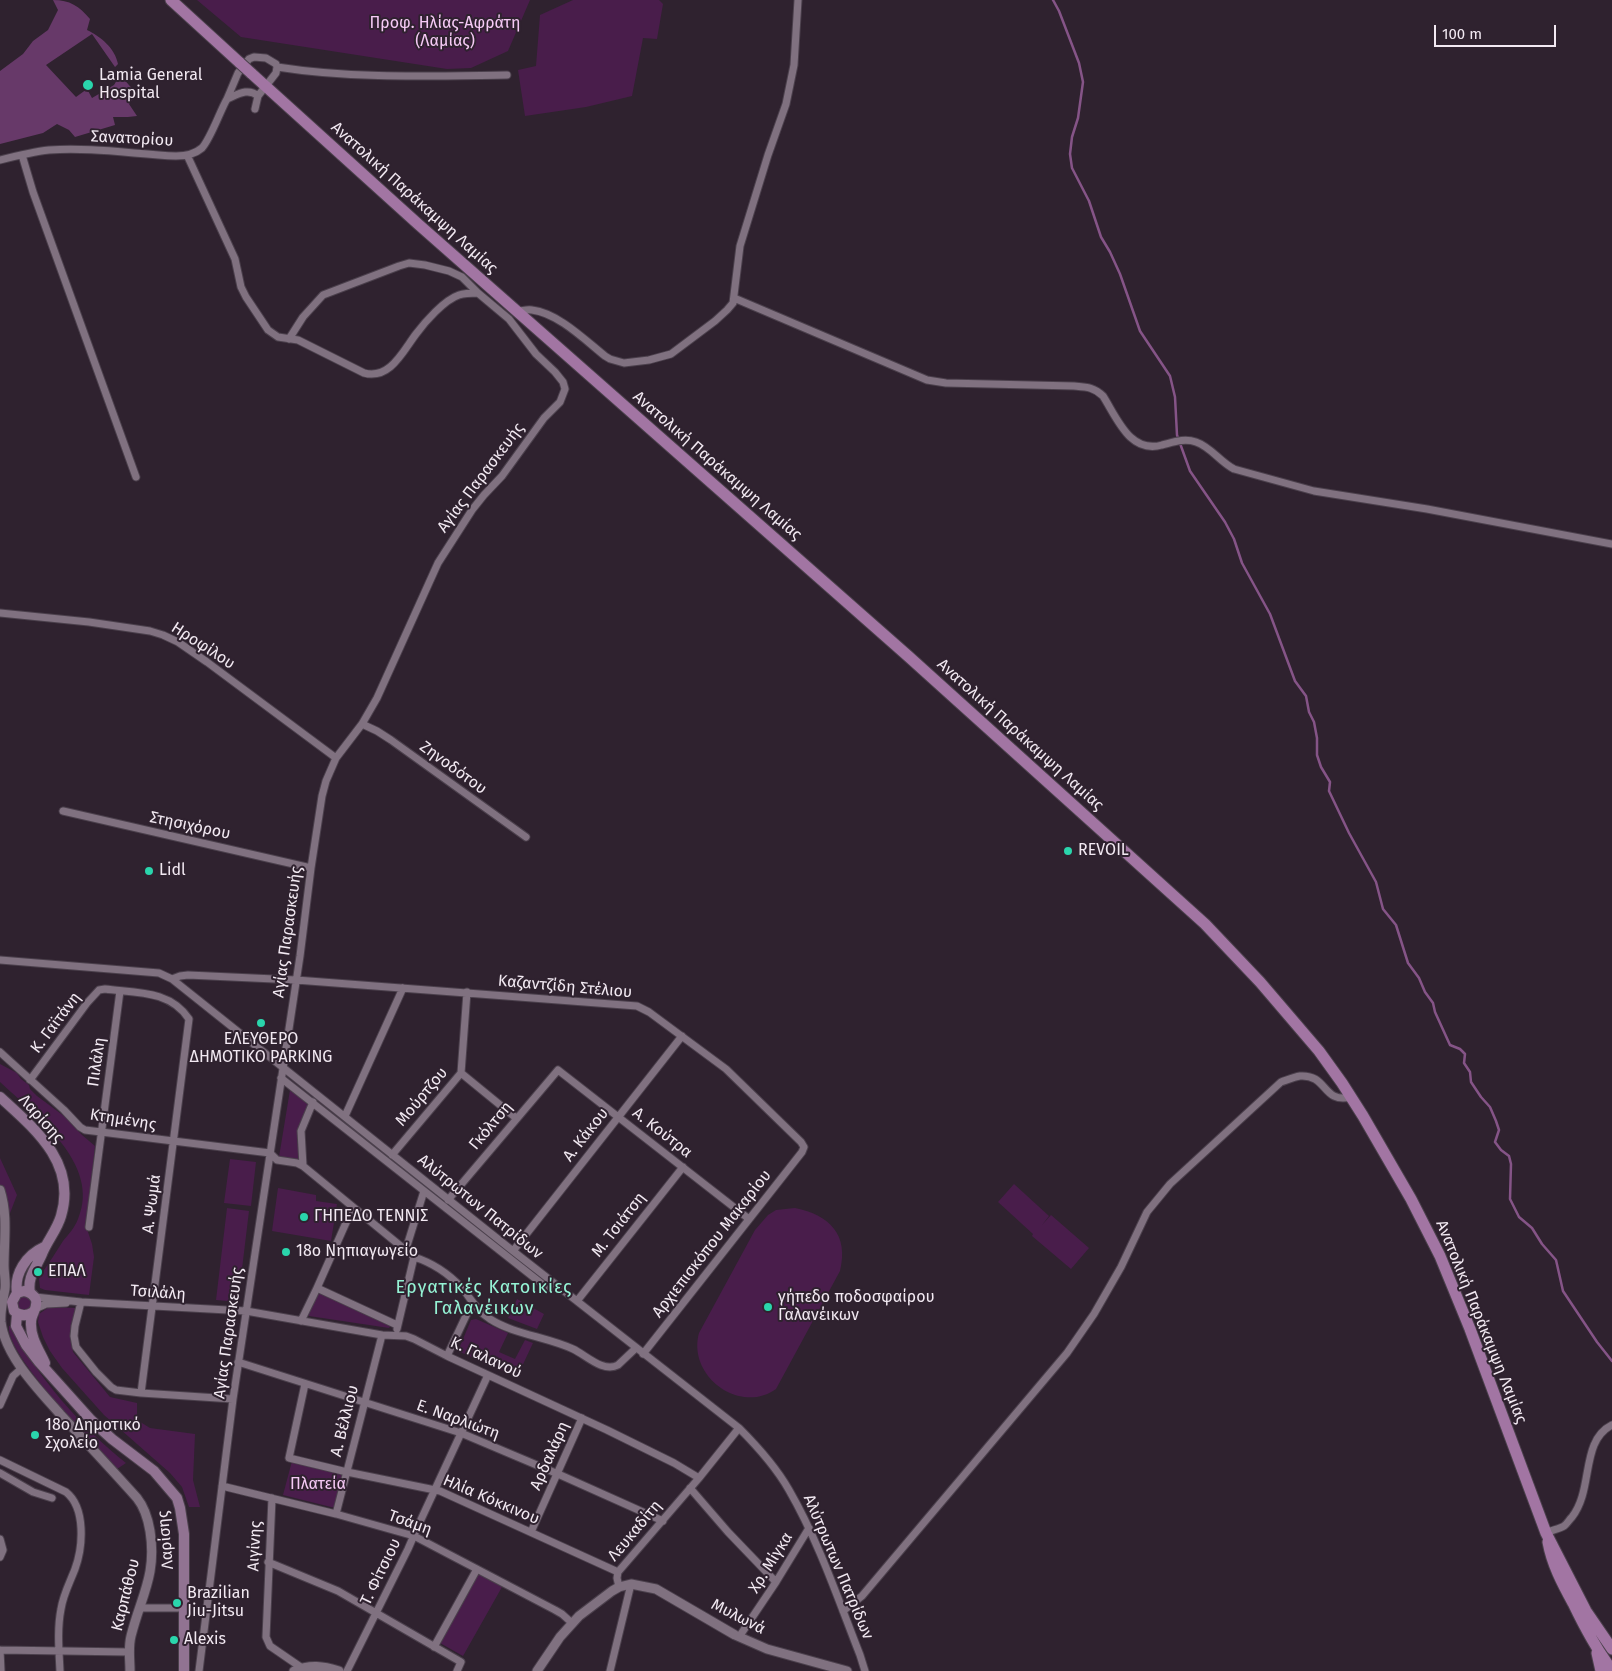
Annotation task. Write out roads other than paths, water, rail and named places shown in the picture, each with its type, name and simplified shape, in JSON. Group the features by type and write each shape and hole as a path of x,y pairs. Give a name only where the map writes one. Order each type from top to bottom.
{"main road":[{"name":"Ανατολική Παράκαμψη Λαμίας","path":"171,0 517,311 908,656 1206,924 1286,1011 1319,1051 1351,1097 1411,1199 1440,1256 1486,1368 1546,1533 1552,1561 1592,1640 1612,1670"},
{"name":"Λαρίσης","path":"0,1097 44,1140 56,1157 62,1174 64,1191 63,1209 58,1226 44,1247 30,1277 29,1286 32,1295"},
{"name":"Λαρίσης","path":"44,1247 34,1251 24,1265 16,1285 16,1326 26,1345 39,1362 91,1420 112,1439 150,1467 175,1495 179,1504 184,1534 184,1671"},
{"path":"24,1291 32,1295 36,1303 34,1310 25,1316 15,1303 24,1291"},
{"name":"Λαρίσης","path":"34,1310 30,1324 48,1371"},
{"path":"1546,1533 1586,1611 1612,1649"},
{"path":"1592,1640 1601,1671"}],"street":[{"path":"517,311 531,310 546,314 572,329 610,359 631,362 662,357 676,351 727,310 734,298 740,246 786,104 794,65 798,0"},
{"name":"Σανατορίου","path":"0,160 48,150 187,155 198,151 205,143 238,73 250,59 258,57 271,60 277,67"},
{"path":"255,109 258,96 276,73 277,67 304,72 337,74 507,75"},
{"path":"227,98 249,91 254,92 258,96"},
{"path":"22,155 33,192 136,477"},
{"path":"187,155 235,259 241,287 247,300 270,333 278,337 298,340 364,373 377,374 394,364 422,327 453,298 466,293 480,295"},
{"path":"289,339 303,317 323,295 405,264 425,265 453,272 467,280 480,295"},
{"path":"480,295 489,286"},
{"name":"Αγίας Παρασκευής","path":"200,1671 238,1362 322,796 336,758 362,724 389,672 438,562 477,503 502,476 564,394 563,382 555,372 536,354 509,319 480,295"},
{"path":"734,298 927,380 946,383 1092,388 1103,396 1132,438 1146,447 1159,446 1179,440 1190,440 1206,447 1234,469 1314,491 1427,509 1612,544"},
{"name":"Ηροφίλου","path":"0,613 90,622 163,635 178,642 207,662 336,758"},
{"name":"Ζηνοδότου","path":"362,724 391,740 526,837"},
{"name":"Στησιχόρου","path":"63,810 311,868"},
{"name":"Αλύτρωτων Πατρίδων","path":"0,960 158,973 172,979 512,1251 739,1428 758,1448 784,1482 809,1528 865,1671"},
{"name":"Καζαντζίδη Στέλιου","path":"172,979 188,975 296,980 637,1006 682,1036 738,1079 801,1142 804,1147 802,1152"},
{"path":"345,1116 403,988"},
{"name":"Κ. Γαϊτάνη","path":"30,1080 99,990 105,989 159,996 167,999 184,1012 189,1019"},
{"name":"Πιλάλη","path":"89,1227 120,991"},
{"name":"Μούρτζου","path":"392,1154 461,1073 466,992"},
{"name":"Α. Ψωμά","path":"141,1392 189,1019"},
{"name":"Α. Κάκου","path":"512,1251 682,1036"},
{"name":"Κτημένης","path":"0,1052 80,1127 90,1132 270,1153 277,1160 297,1163 303,1166"},
{"name":"Α. Κούτρα","path":"556,1071 561,1072 619,1116 749,1219"},
{"name":"Γκόλτση","path":"448,1200 556,1071"},
{"path":"461,1073 516,1118"},
{"path":"843,1611 862,1596 1067,1353 1094,1314 1121,1267 1147,1212 1170,1184 1282,1082 1298,1076 1307,1076 1323,1084 1329,1094 1337,1098 1351,1097"},
{"path":"281,1078 546,1287"},
{"path":"313,1102 301,1131 303,1166 414,1257 439,1268 462,1288 472,1303 482,1313 495,1322 567,1347 602,1365 615,1366 636,1348"},
{"name":"Αρχιεπισκόπου Μακαρίου","path":"643,1354 802,1152"},
{"name":"Μ. Τσιάτση","path":"577,1301 683,1167"},
{"name":"Καρπάθου","path":"0,1190 6,1221 5,1288 1,1312 2,1329 6,1341 22,1368 45,1397 84,1442 133,1493 143,1507 149,1526 152,1561 151,1573 132,1635 129,1652 130,1671"},
{"path":"406,1249 424,1191"},
{"path":"301,1320 352,1207"},
{"path":"396,1335 414,1257"},
{"path":"1,1312 15,1303 5,1288"},
{"path":"317,1288 397,1325"},
{"path":"32,1295 70,1301"},
{"path":"34,1310 46,1304 64,1304 70,1301"},
{"name":"Τσιλάλη","path":"70,1301 246,1311"},
{"path":"81,1302 74,1336 76,1347 110,1387 116,1390 233,1398"},
{"path":"447,1356 472,1303"},
{"name":"Κ. Γαλανού","path":"246,1311 414,1339 582,1418 674,1463 699,1478"},
{"name":"Α. Βέλλιου","path":"336,1514 382,1335"},
{"name":"Ε. Ναρλιώτη","path":"238,1362 461,1433 662,1521"},
{"path":"0,1405 13,1376 22,1368"},
{"name":"Τ. Φίτσιου","path":"347,1671 414,1536 488,1375"},
{"name":"Ηλία Κόκκινου","path":"305,1384 289,1458 434,1490 618,1572"},
{"name":"Αρδαλάρη","path":"531,1532 582,1418"},
{"path":"1546,1533 1565,1526 1578,1509 1584,1494 1591,1450 1598,1437 1606,1428 1612,1425"},
{"name":"Λευκαδίτη","path":"538,1671 560,1637 572,1623 598,1601 619,1587 618,1572 699,1478 739,1428"},
{"path":"0,1460 66,1492 72,1498 77,1509 81,1531 80,1551 61,1608 60,1671"},
{"path":"0,1473 33,1492 52,1498"},
{"name":"Τσάμη","path":"222,1486 336,1514 414,1536 562,1614 572,1623"},
{"path":"690,1488 728,1532 776,1582"},
{"name":"Αιγίνης","path":"272,1498 266,1640 270,1646 298,1669"},
{"name":"Χρ. Μίγκα","path":"739,1637 809,1528"},
{"path":"0,1539 3,1550 0,1557"},
{"path":"268,1562 338,1591 461,1662 457,1671"},
{"path":"434,1647 477,1569"},
{"path":"610,1671 632,1584"},
{"name":"Μυλωνά","path":"619,1587 632,1584 656,1589 739,1637 767,1649 828,1669 847,1671"},
{"path":"140,1608 184,1608"},
{"path":"1,1671 0,1650 129,1652"},
{"path":"298,1669 320,1666 339,1671"}],"waterway":[{"path":"1053,0 1079,63 1083,82 1078,118 1072,137 1070,154 1072,168 1089,201 1101,237 1120,274 1140,331 1170,376 1175,397 1177,435 1190,471 1225,522 1234,539 1242,563 1270,614 1295,681 1306,696 1317,738 1317,755 1321,767 1330,782 1329,791 1349,833 1376,882 1383,909 1396,925 1408,963 1433,1003 1435,1012 1450,1045 1460,1049 1465,1054 1464,1063 1470,1072 1471,1082 1490,1107 1499,1130 1495,1142 1509,1156 1511,1164 1510,1199 1519,1217 1532,1228 1542,1244 1556,1260 1563,1291 1612,1361"}],"place":[{"name":"Lamia General Hospital","path":"88,85"},
{"name":"REVOIL","path":"1068,851"},
{"name":"Lidl","path":"149,871"},
{"name":"ΕΛΕΥΘΕΡΟ ΔΗΜΟΤΙΚΟ PARKING","path":"261,1023"},
{"name":"ΓΗΠΕΔΟ ΤΕΝΝΙΣ","path":"304,1217"},
{"name":"18ο Νηπιαγωγείο","path":"286,1252"},
{"name":"ΕΠΑΛ","path":"38,1272"},
{"name":"γήπεδο ποδοσφαίρου Γαλανέικων","path":"768,1307"},
{"name":"18ο Δημοτικό Σχολείο","path":"35,1435"},
{"name":"Brazilian Jiu-Jitsu","path":"177,1603"},
{"name":"Alexis","path":"174,1640"}],"district":[{"name":"Εργατικές Κατοικίες Γαλανέικων","path":"484,1298"}],"park label":[{"name":"Προφ. Ηλίας-Αφράτη (Λαμίας)","path":"445,33"},
{"name":"Πλατεία","path":"318,1485"}]}
